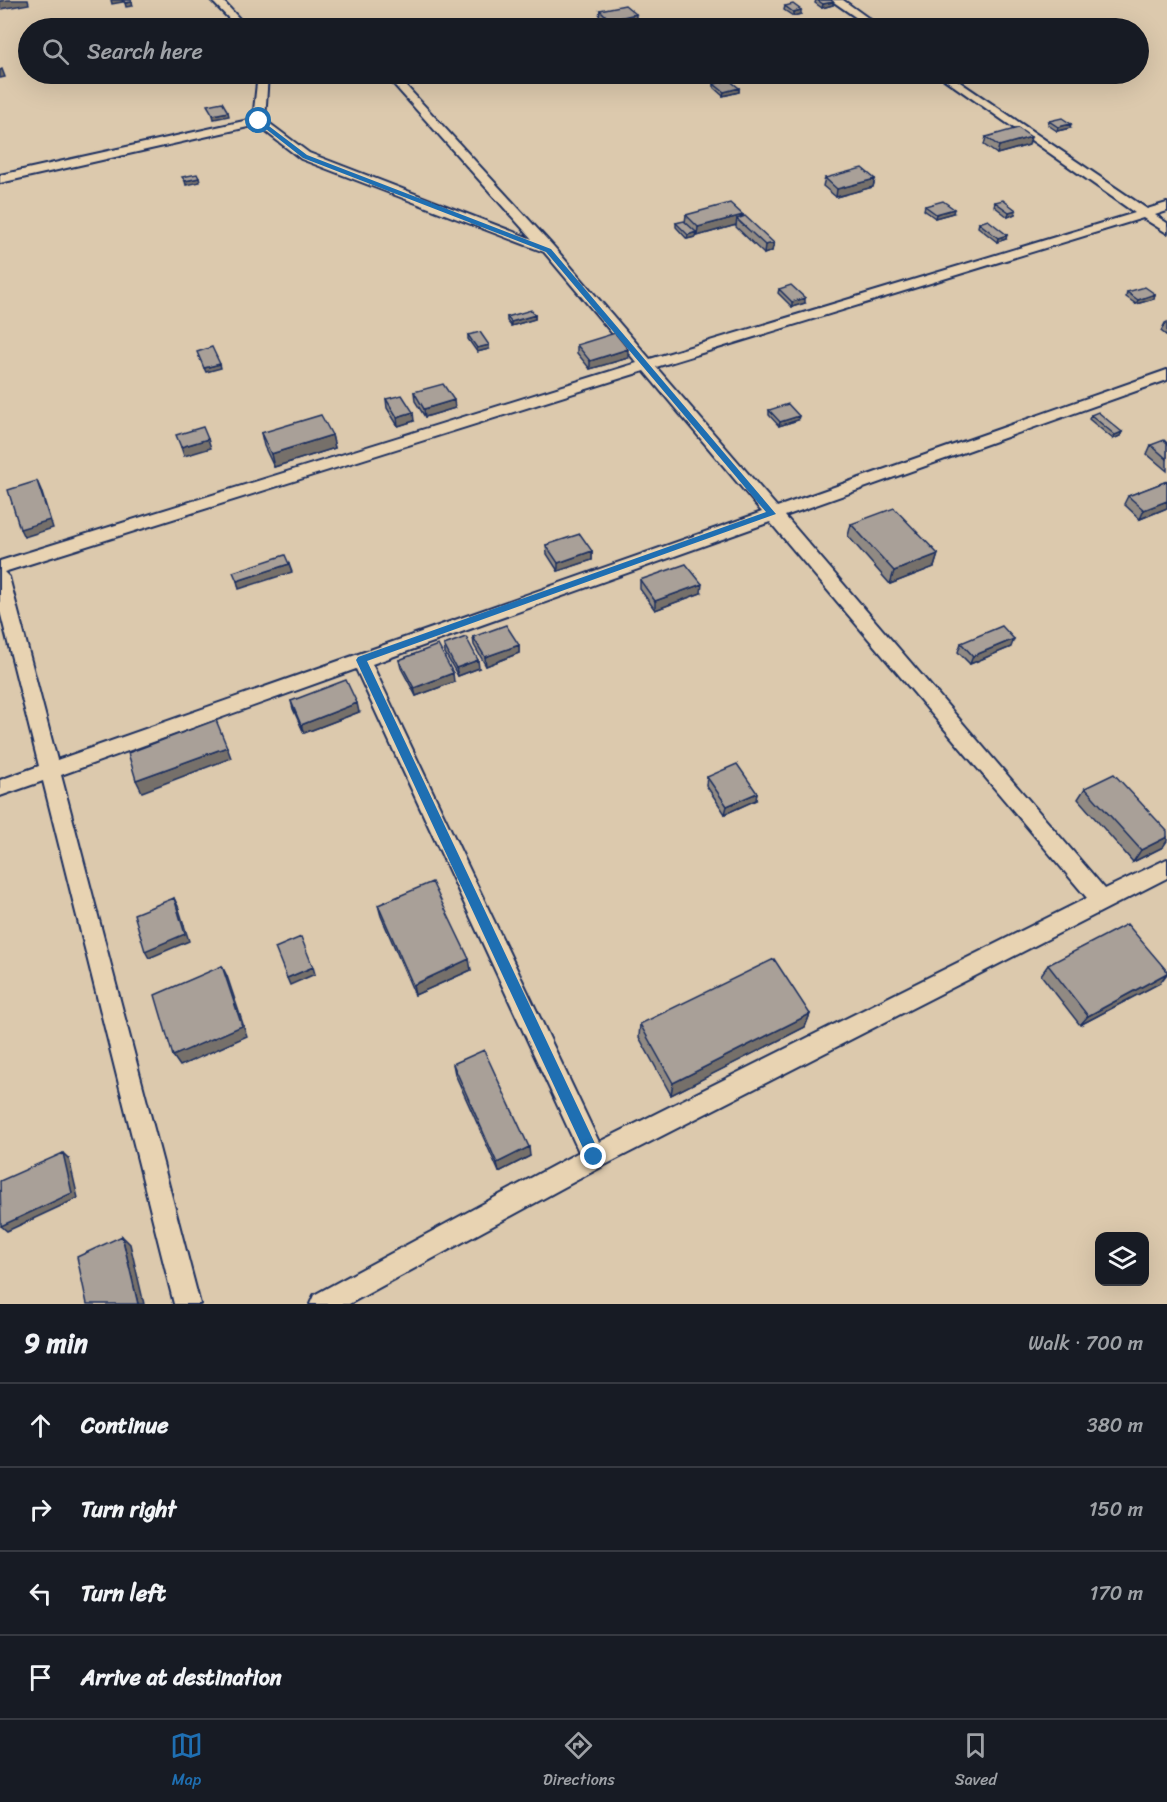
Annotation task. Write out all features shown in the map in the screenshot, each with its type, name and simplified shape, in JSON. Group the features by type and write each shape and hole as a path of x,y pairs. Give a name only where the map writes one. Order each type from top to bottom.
{"street":[{"path":"216,0 233,18"},
{"path":"836,0 862,18"},
{"path":"259,121 262,84"},
{"path":"399,84 549,250 1102,901"},
{"path":"956,84 1167,229"},
{"path":"0,179 259,121 305,156 549,250"},
{"path":"0,567 1167,207"},
{"path":"0,788 1167,375"},
{"path":"0,577 187,1304"},
{"path":"361,660 594,1157"},
{"path":"323,1304 594,1157 1167,868"}],"building":[{"path":"817,0 831,0 833,2 823,4"},
{"path":"793,4 801,10 793,12 785,6"},
{"path":"625,5 636,14 608,18 600,10"},
{"path":"714,84 734,84 739,88 724,92"},
{"path":"222,102 228,112 213,115 207,105"},
{"path":"1062,118 1071,124 1058,127 1049,121"},
{"path":"1018,128 1031,137 999,146 986,137"},
{"path":"862,168 875,179 837,189 825,178"},
{"path":"197,174 199,178 185,181 182,177"},
{"path":"1003,200 1016,210 1009,212 995,202"},
{"path":"943,201 954,209 936,214 925,206"},
{"path":"730,203 743,215 698,227 686,215"},
{"path":"745,216 774,243 765,245 737,219"},
{"path":"988,220 1007,235 998,238 979,223"},
{"path":"684,221 696,232 688,235 676,223"},
{"path":"791,285 805,298 792,302 779,289"},
{"path":"1145,287 1155,294 1138,300 1127,292"},
{"path":"531,310 535,315 511,322 507,317"},
{"path":"480,332 489,345 477,348 468,335"},
{"path":"615,333 628,349 590,361 577,345"},
{"path":"212,347 220,364 204,368 197,352"},
{"path":"443,384 454,400 424,409 414,392"},
{"path":"402,395 413,412 397,417 386,399"},
{"path":"788,404 799,416 780,422 769,410"},
{"path":"1098,412 1122,432 1115,435 1091,415"},
{"path":"321,415 332,435 271,454 261,433"},
{"path":"203,427 208,439 181,447 176,435"},
{"path":"1164,440 1167,443 1167,459 1151,445"},
{"path":"37,481 50,520 20,529 8,490"},
{"path":"1167,481 1167,501 1144,510 1128,496"},
{"path":"894,508 938,554 894,571 851,524"},
{"path":"580,534 592,551 558,563 546,545"},
{"path":"285,555 289,564 237,581 233,572"},
{"path":"686,564 702,584 655,601 640,580"},
{"path":"506,625 519,645 485,657 473,637"},
{"path":"1002,626 1014,639 973,656 961,643"},
{"path":"466,637 478,660 456,668 444,645"},
{"path":"438,645 453,673 414,688 399,660"},
{"path":"346,680 357,703 301,725 291,701"},
{"path":"216,720 227,747 136,780 128,753"},
{"path":"737,764 757,793 727,806 707,777"},
{"path":"1114,774 1167,831 1167,837 1141,850 1085,788"},
{"path":"432,882 469,959 413,985 378,905"},
{"path":"174,898 185,934 145,951 134,914"},
{"path":"1127,924 1167,973 1088,1016 1048,965"},
{"path":"301,937 313,967 287,978 275,948"},
{"path":"774,959 810,1014 673,1083 640,1024"},
{"path":"222,966 242,1026 173,1056 155,995"},
{"path":"484,1050 529,1147 497,1163 453,1064"},
{"path":"63,1153 72,1193 1,1226 0,1181"},
{"path":"122,1236 138,1304 87,1304 77,1257"}],"route":[{"path":"259,121 305,156 549,250 772,514 361,660 594,1157"}]}
